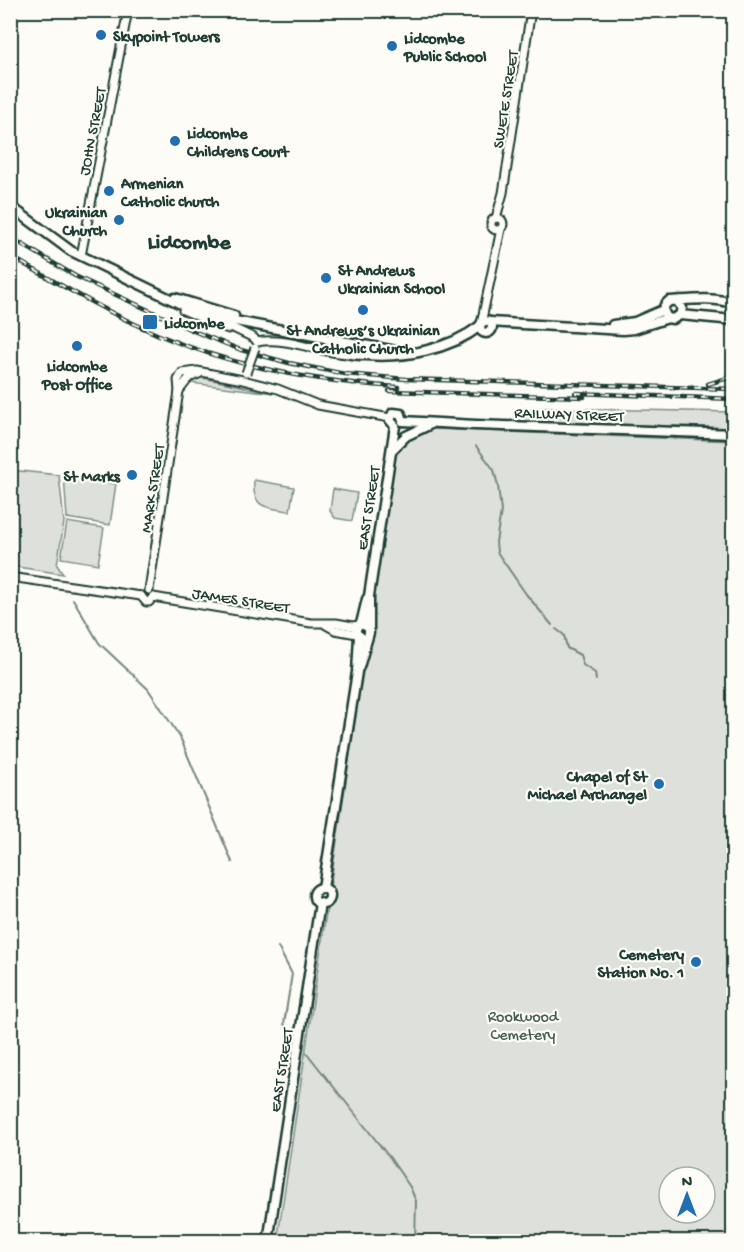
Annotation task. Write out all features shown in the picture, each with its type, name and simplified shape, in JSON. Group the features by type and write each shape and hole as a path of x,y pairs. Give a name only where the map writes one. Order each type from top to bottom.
{"main road":[{"path":"10,206 81,256 189,308 219,318 410,353"},
{"path":"157,294 272,327"},
{"path":"169,297 214,313 219,318"},
{"path":"592,328 635,322 663,310 669,301 706,300 733,304"},
{"path":"325,338 335,342 349,354 387,356 428,350 486,326 515,324 634,329 668,318 676,319 682,308 678,302"},
{"path":"663,310 668,318"},
{"path":"680,315 734,320"},
{"path":"340,348 398,351"},
{"name":"RAILWAY STREET","path":"392,422 400,425 403,421 734,434"},
{"name":"EAST STREET","path":"268,1242 320,903 326,902 329,897 328,891 323,888 391,452 392,422"},
{"path":"391,452 411,432 432,424 442,423"}],"street":[{"name":"JOHN STREET","path":"81,256 128,10"},
{"name":"SWETE STREET","path":"486,326 486,305 497,228 491,222 499,219 531,10"},
{"path":"157,294 207,321 254,338 256,345 245,377"},
{"path":"219,318 242,333"},
{"path":"256,345 271,341 340,348"},
{"path":"303,346 329,353 349,354"},
{"path":"180,386 182,373 188,371 245,377 318,405 392,422"},
{"path":"180,386 192,376 208,373"},
{"name":"MARK STREET","path":"151,594 180,386"},
{"name":"JAMES STREET","path":"10,577 141,596 146,602 149,602 151,594 326,624 335,630 362,630"}],"green space":[{"path":"198,377 274,393 190,383"},
{"path":"542,408 733,412 733,428 515,421 515,416"},
{"name":"Rookwood Cemetery","path":"434,429 733,441 733,1241 277,1242 393,466 402,444 412,436"},
{"path":"10,470 59,475 64,522 57,565 63,574 11,566"},
{"path":"64,476 116,484 110,525 67,518"},
{"path":"254,480 294,487 290,511 268,508 258,502 255,497"},
{"path":"333,489 357,493 352,521 335,518 330,511"},
{"path":"67,522 104,528 98,564 61,558"}],"waterway":[{"path":"476,446 494,470 498,486 501,511 496,542 497,552 526,594 552,625"},
{"path":"73,599 99,643 148,689 180,737 232,862"},
{"path":"556,629 564,635 567,648 580,655 583,665 595,673 596,680"},
{"path":"278,947 292,974 284,1024 291,1033"},
{"path":"306,1052 390,1158 410,1187 416,1201 415,1242"},
{"path":"416,1234 421,1242"}],"railway":[{"path":"10,237 75,276 196,332 241,350 289,363 345,374 406,379 734,389"},
{"path":"10,256 121,317 187,346 276,371 337,381 398,387"},
{"path":"708,384 734,376"},
{"path":"389,391 584,397"},
{"path":"575,393 734,399"}],"place":[{"name":"Skypoint Towers","path":"101,35"},
{"name":"Lidcombe Public School","path":"392,46"},
{"name":"Lidcombe Childrens Court","path":"175,141"},
{"name":"Armenian Catholic church","path":"109,191"},
{"name":"Ukrainian Church","path":"119,220"},
{"name":"St Andrews Ukrainian School","path":"326,278"},
{"name":"St Andrews’s Ukrainian Catholic Church","path":"363,310"},
{"name":"Lidcombe","path":"150,322"},
{"name":"Lidcombe Post Office","path":"77,346"},
{"name":"St Marks","path":"132,475"},
{"name":"Chapel of St Michael Archangel","path":"659,784"},
{"name":"Cemetery Station No. 1","path":"696,962"}],"district":[{"name":"Lidcombe","path":"189,240"}]}
